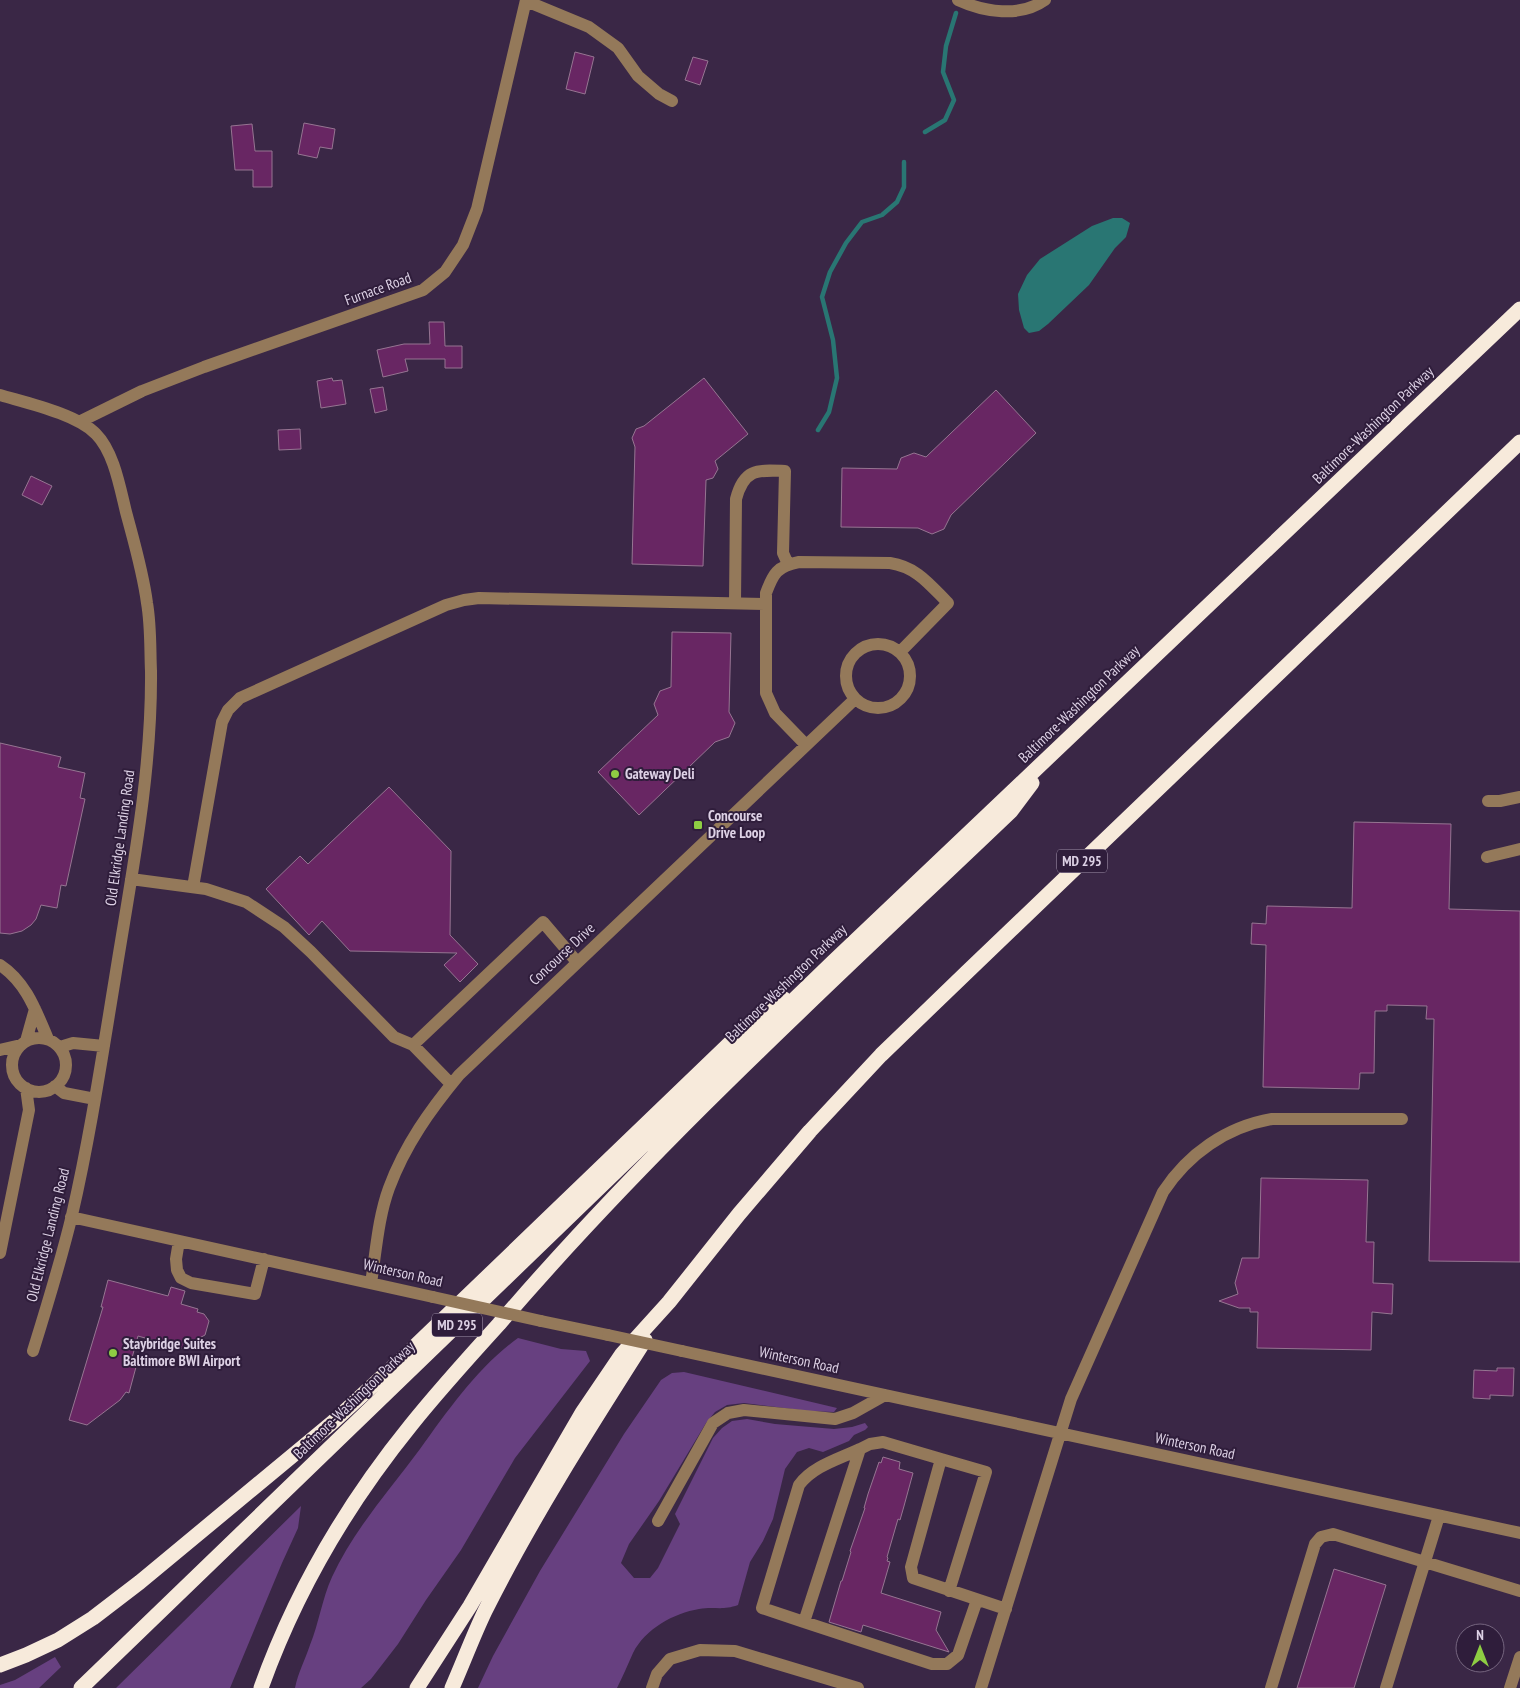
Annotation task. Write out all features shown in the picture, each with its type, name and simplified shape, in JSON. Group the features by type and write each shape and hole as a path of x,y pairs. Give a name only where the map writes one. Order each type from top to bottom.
{"highway":[{"name":"Baltimore-Washington Parkway","path":"81,1688 833,962 1520,309"},
{"name":"MD 295","path":"417,1688 470,1606 582,1413 622,1354 668,1302 739,1214 810,1131 881,1055 1520,442"},
{"path":"261,1688 288,1623 315,1567 347,1512 411,1425 536,1280 642,1168 762,1048 1010,811 1058,748"},
{"path":"0,1665 58,1640 93,1618 140,1582 333,1422 752,1022 833,962"},
{"path":"452,1688 485,1612 526,1535 584,1436 668,1302"}],"street":[{"path":"526,0 589,26 618,48 638,76 659,94 672,101"},
{"name":"Furnace Road","path":"79,422 142,391 204,367 423,290 445,272 463,245 477,209 526,0"},
{"path":"958,0 985,10 1004,12 1025,8 1045,0"},
{"name":"Old Elkridge Landing Road","path":"0,394 79,422 97,434 109,454 118,479 136,547 147,604 150,638 149,736 144,790 104,1046 71,1217 32,1351"},
{"path":"735,604 736,499 739,487 746,477 758,470 785,471 783,553 788,564"},
{"path":"806,745 775,713 766,693 766,593 771,579 778,569 788,564 799,562 890,563 903,565 917,572 948,603 900,652"},
{"path":"193,887 222,722 228,710 240,698 446,605 464,600 479,598 766,604"},
{"path":"873,644 888,645 900,652 908,665 910,679 906,692 901,698 889,706 874,708 855,700 847,687 845,673 846,666 854,654 873,644"},
{"name":"Concourse Drive","path":"371,1283 380,1226 389,1189 406,1149 428,1114 459,1074 855,700"},
{"path":"1488,801 1520,797"},
{"path":"1487,857 1520,849"},
{"path":"131,879 206,889 246,902 284,927 394,1037 413,1045 451,1084"},
{"path":"413,1045 543,922 577,962"},
{"path":"0,965 12,973 30,998 48,1039"},
{"path":"0,1050 24,1043 38,1038 48,1039 60,1047 64,1053 66,1068 64,1075 55,1086 42,1091 26,1088 17,1079 14,1072 13,1058 24,1043 35,1009"},
{"path":"60,1047 73,1043 104,1046"},
{"path":"0,1060 14,1072"},
{"path":"55,1086 64,1093 95,1099"},
{"path":"26,1088 30,1110"},
{"path":"0,1253 30,1110 42,1091"},
{"path":"981,1688 1071,1399 1163,1192 1175,1174 1206,1146 1226,1134 1254,1122 1272,1119 1402,1119"},
{"name":"Winterson Road","path":"71,1217 1520,1534"},
{"path":"179,1241 176,1259 177,1270 181,1278 191,1283 255,1294 264,1259"},
{"path":"658,1521 713,1424 728,1413 744,1410 835,1419 853,1413 885,1395"},
{"path":"949,1590 986,1472 883,1442 870,1444 814,1470 799,1485 762,1608 932,1664 947,1664 958,1655 977,1600"},
{"path":"804,1622 860,1449"},
{"path":"941,1459 911,1567 913,1578 1006,1609"},
{"path":"1386,1688 1439,1516"},
{"path":"1271,1688 1315,1544 1321,1537 1333,1534 1520,1590"},
{"path":"652,1688 657,1674 670,1659 700,1650 735,1651 858,1688"},
{"path":"1510,1688 1520,1657"}],"shaded area":[{"path":"1113,218 1122,218 1130,223 1126,237 1115,248 1089,285 1048,324 1039,331 1029,333 1024,328 1019,310 1018,294 1027,275 1040,259 1092,226"},
{"path":"518,1338 561,1349 586,1351 590,1361 515,1458 461,1550 398,1644 371,1679 361,1688 295,1688 332,1577 351,1543 373,1510 465,1389 503,1349"},
{"path":"684,1372 837,1408 834,1412 808,1411 744,1403 727,1405 715,1412 706,1423 659,1501 629,1544 621,1563 634,1578 650,1578 658,1568 680,1524 675,1514 713,1438 732,1421 747,1419 775,1424 834,1429 865,1423 868,1427 854,1435 849,1441 823,1452 809,1448 797,1452 785,1469 773,1519 763,1541 750,1562 738,1605 727,1608 705,1608 689,1611 670,1618 661,1624 638,1644 617,1688 478,1688 493,1656 540,1571 624,1434 661,1380 672,1373"},
{"path":"301,1506 298,1528 230,1688 116,1688"},
{"path":"55,1657 61,1667 39,1688 0,1688 0,1685 15,1680"}],"building":[{"path":"575,52 594,57 585,94 566,89"},
{"path":"693,57 708,61 700,85 685,80"},
{"path":"304,123 335,129 332,149 320,147 317,158 298,154"},
{"path":"252,124 255,151 272,151 272,187 253,187 253,170 235,170 231,126"},
{"path":"429,322 444,322 445,346 462,346 462,368 445,368 445,359 405,359 408,371 383,377 377,350 404,344 430,344"},
{"path":"332,378 333,381 342,380 346,404 321,408 317,381"},
{"path":"704,378 748,434 715,461 718,469 713,478 706,480 703,566 632,564 635,447 632,438 636,429 644,426"},
{"path":"383,387 387,410 375,413 370,389"},
{"path":"996,390 1036,433 951,515 944,529 932,534 918,528 841,527 842,468 897,469 901,458 914,453 926,457"},
{"path":"300,429 301,449 279,450 278,430"},
{"path":"31,476 52,486 42,505 22,495"},
{"path":"672,632 731,633 729,712 735,723 729,737 715,742 639,815 598,772 658,715 654,704 660,691 671,687"},
{"path":"0,743 61,757 58,767 85,773 80,798 85,799 66,886 61,885 57,908 41,905 36,919 31,925 22,931 10,934 0,933"},
{"path":"389,787 451,851 450,935 478,964 460,982 444,965 457,953 350,951 322,921 309,935 266,889 300,856 308,864"},
{"path":"1354,822 1451,824 1449,909 1520,911 1520,1262 1429,1261 1434,1019 1426,1019 1427,1006 1387,1005 1387,1011 1375,1011 1374,1073 1360,1073 1359,1089 1263,1087 1266,945 1251,944 1252,923 1266,924 1267,906 1352,908"},
{"path":"1261,1178 1368,1180 1366,1242 1374,1242 1373,1283 1393,1284 1392,1314 1372,1312 1371,1350 1257,1348 1258,1312 1250,1312 1250,1308 1239,1308 1219,1301 1238,1294 1235,1283 1242,1258 1259,1258"},
{"name":"Staybridge Suites Baltimore BWI Airport","path":"108,1280 168,1296 171,1287 185,1291 181,1304 198,1309 197,1312 204,1314 209,1321 205,1335 190,1343 186,1342 184,1349 138,1336 130,1365 136,1367 129,1393 126,1392 120,1400 87,1425 69,1420 103,1307 101,1307"},
{"path":"1497,1368 1514,1368 1513,1396 1490,1395 1490,1399 1473,1398 1474,1370 1497,1371"},
{"path":"883,1457 900,1462 899,1469 913,1473 887,1557 887,1561 890,1562 881,1593 941,1612 936,1630 949,1652 863,1625 861,1632 829,1622 868,1494 879,1462 881,1463"},
{"path":"1334,1569 1386,1585 1354,1688 1297,1688"}],"waterway":[{"path":"925,132 945,120 954,100 943,72 946,46 956,13"},
{"path":"818,430 829,412 837,378 833,340 822,297 830,272 846,243 862,222 882,215 897,202 904,187 904,162"}],"place":[{"name":"Gateway Deli","path":"615,774"},
{"name":"Concourse Drive Loop","path":"698,825"},
{"name":"Staybridge Suites Baltimore BWI Airport","path":"113,1353"}]}
